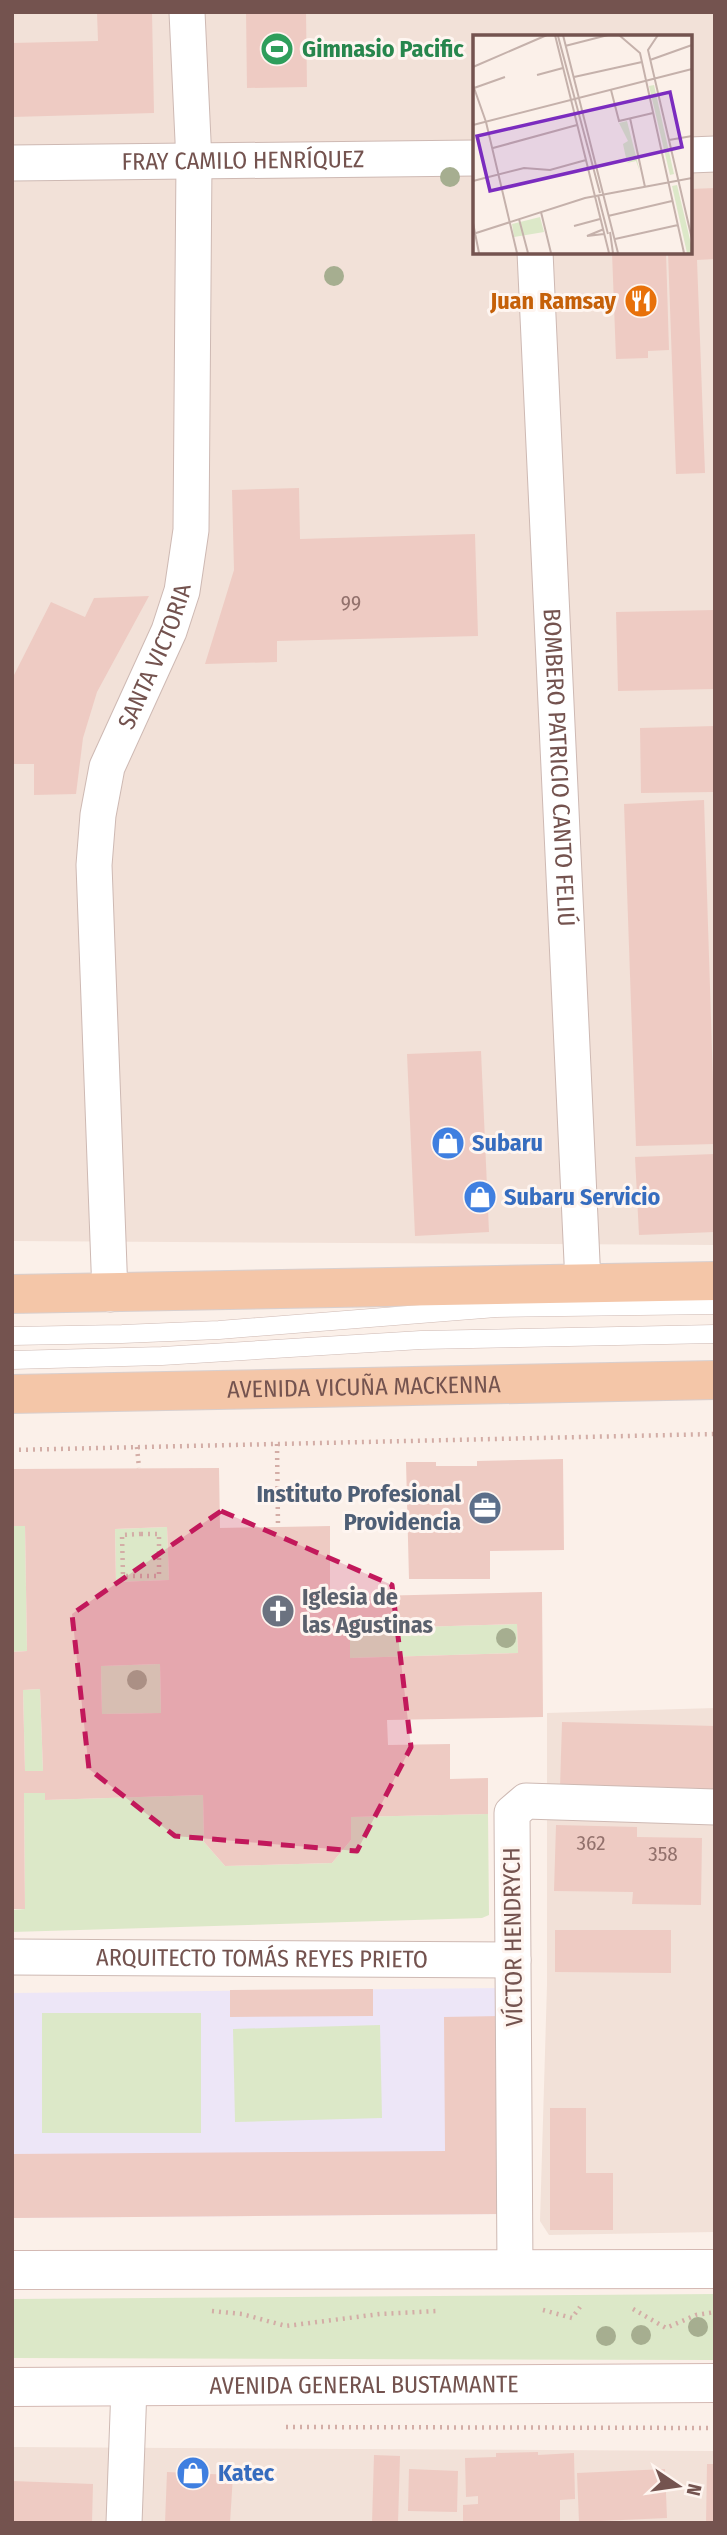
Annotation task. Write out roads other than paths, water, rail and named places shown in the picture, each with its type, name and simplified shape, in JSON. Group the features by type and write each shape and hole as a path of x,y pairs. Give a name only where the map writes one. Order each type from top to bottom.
{"main road":[{"path":"12,1294 715,1281"},
{"name":"AVENIDA VICUÑA MACKENNA","path":"12,1394 715,1380"},
{"path":"12,2270 715,2269"},
{"name":"AVENIDA GENERAL BUSTAMANTE","path":"12,2387 715,2384"}],"street":[{"name":"SANTA VICTORIA","path":"110,1294 94,865 107,767 169,631 182,591 187,559 192,498 194,162 187,12"},
{"path":"692,155 715,154"},
{"name":"FRAY CAMILO HENRÍQUEZ","path":"12,163 473,158"},
{"name":"BOMBERO PATRICIO CANTO FELIÚ","path":"535,254 583,1283"},
{"name":"VÍCTOR HENDRYCH","path":"514,2269 512,1813 526,1801 715,1807"},
{"name":"ARQUITECTO TOMÁS REYES PRIETO","path":"12,1957 513,1960"},
{"path":"124,2523 129,2387"}],"lane":[{"path":"12,1336 122,1335 219,1330 496,1308 715,1305"},
{"path":"12,1360 162,1356 421,1340 715,1334"}],"place":[{"name":"Gimnasio Pacific","path":"277,49"},
{"name":"Juan Ramsay","path":"641,301"},
{"name":"Subaru","path":"448,1143"},
{"name":"Subaru Servicio","path":"480,1197"},
{"name":"Instituto Profesional Providencia","path":"485,1508"},
{"name":"Iglesia de las Agustinas","path":"278,1611"},
{"name":"Katec","path":"193,2473"}]}
